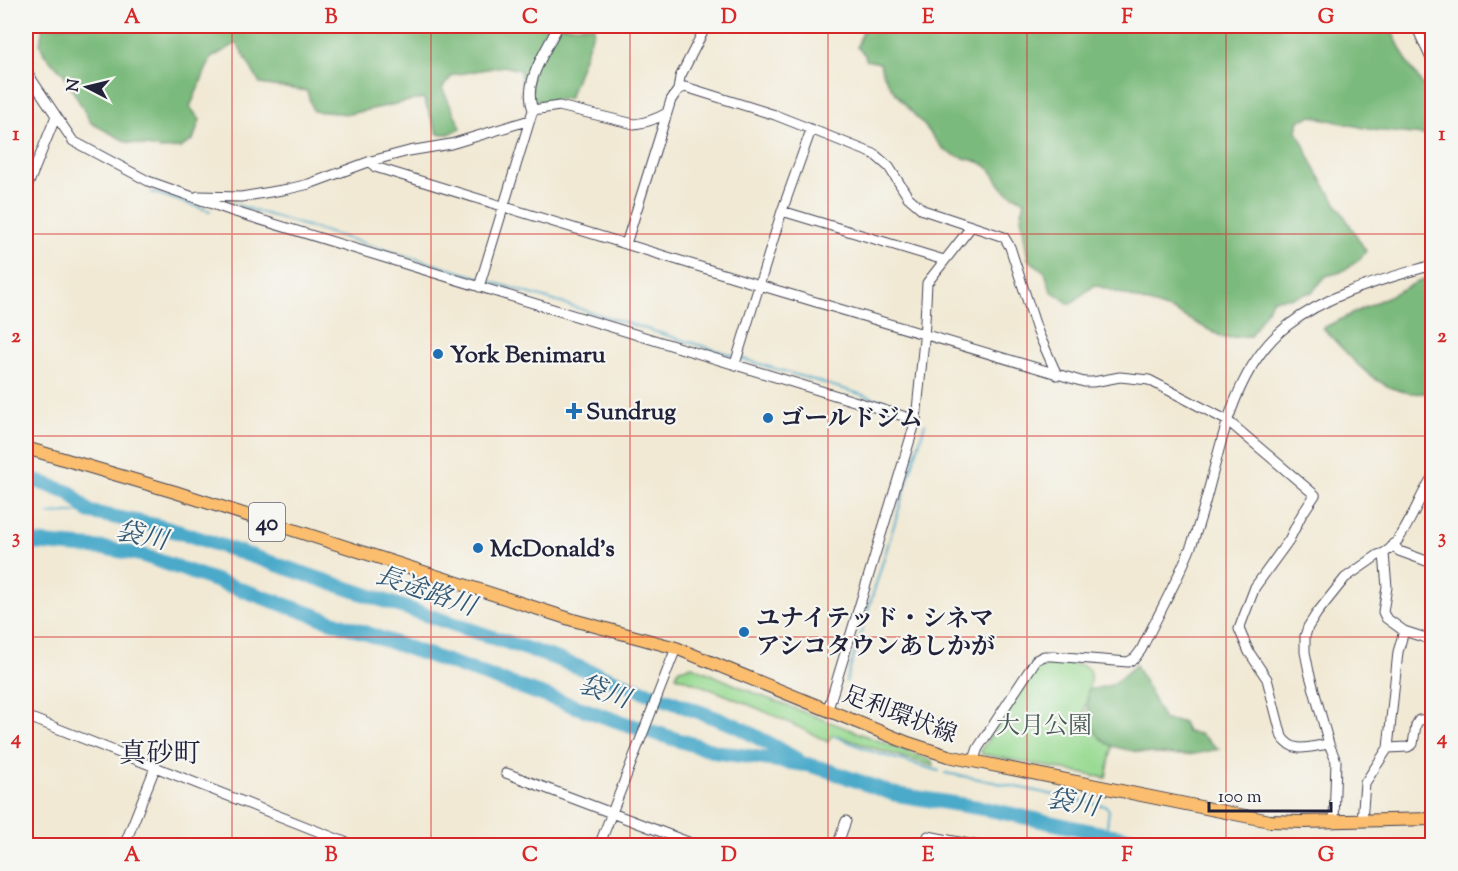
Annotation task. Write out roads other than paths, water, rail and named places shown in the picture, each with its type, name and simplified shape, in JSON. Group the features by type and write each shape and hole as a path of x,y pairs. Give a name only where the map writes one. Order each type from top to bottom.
{"main road":[{"name":"足利環状線","path":"26,448 175,492 573,620 676,648 927,751 1255,819 1287,822 1432,819"}],"street":[{"path":"479,286 533,110 529,96 532,80 558,26"},
{"path":"626,244 671,100 678,90 680,77 706,26"},
{"path":"1416,26 1432,61"},
{"path":"26,71 73,141 148,181 235,212 916,420"},
{"path":"678,90 685,87 692,88 775,115 878,156 889,167 905,193 916,205 931,213 1004,237 1009,244 1037,330 1057,375"},
{"path":"533,110 559,106 634,124 646,123 667,112"},
{"path":"26,190 29,168 56,116"},
{"path":"187,196 241,197 288,189 409,151 451,144 530,120"},
{"path":"735,364 782,211 811,130"},
{"path":"371,162 375,167 1057,375 1083,382 1120,377 1149,380 1228,421 1316,495 1255,587 1239,629 1249,652 1267,679 1282,737 1286,744 1294,749 1329,744"},
{"path":"782,211 944,260"},
{"path":"828,709 916,420 925,334 927,283 971,227"},
{"path":"973,762 978,748 1035,660 1044,656 1052,656 1128,662 1135,658 1141,650 1192,543 1228,421 1247,375 1266,346 1286,327 1319,304 1370,284 1432,265"},
{"path":"1334,822 1336,761 1329,744 1310,672 1305,651 1305,636 1317,613 1345,578 1361,566 1384,554 1401,535 1432,478"},
{"path":"1393,544 1399,551 1432,563"},
{"path":"1384,554 1387,587 1383,612 1386,618 1394,626 1404,631 1432,640"},
{"path":"1362,821 1365,783 1388,748 1398,652 1404,631"},
{"path":"599,846 676,648"},
{"path":"26,716 355,846"},
{"path":"1388,748 1408,747 1413,744 1419,720 1432,719"},
{"path":"124,846 155,768"},
{"path":"506,773 612,812 688,842 691,846"},
{"path":"837,846 846,821"},
{"path":"928,836 979,846"}],"waterway":[{"path":"152,192 210,211"},
{"path":"226,202 480,278"},
{"path":"485,280 735,356"},
{"path":"740,358 910,409"},
{"path":"846,682 925,424"},
{"name":"長途路川","path":"26,477 70,493 89,512 154,525 189,535 554,658 737,726 798,760"},
{"path":"48,514 89,512"},
{"name":"袋川","path":"26,542 110,549 142,555 623,723 717,752 809,765 894,794 987,809 1108,835 1180,846"},
{"path":"834,736 876,753 939,771"},
{"path":"945,773 1106,806 1109,810 1108,835"}],"place":[{"name":"York Benimaru","path":"438,354"},
{"name":"Sundrug","path":"574,411"},
{"name":"ゴールドジム","path":"768,418"},
{"name":"McDonald's","path":"478,548"},
{"name":"ユナイテッド・シネマ アシコタウンあしかが","path":"744,632"}],"district":[{"name":"真砂町","path":"160,753"}],"park label":[{"name":"大月公園","path":"1044,725"}]}
